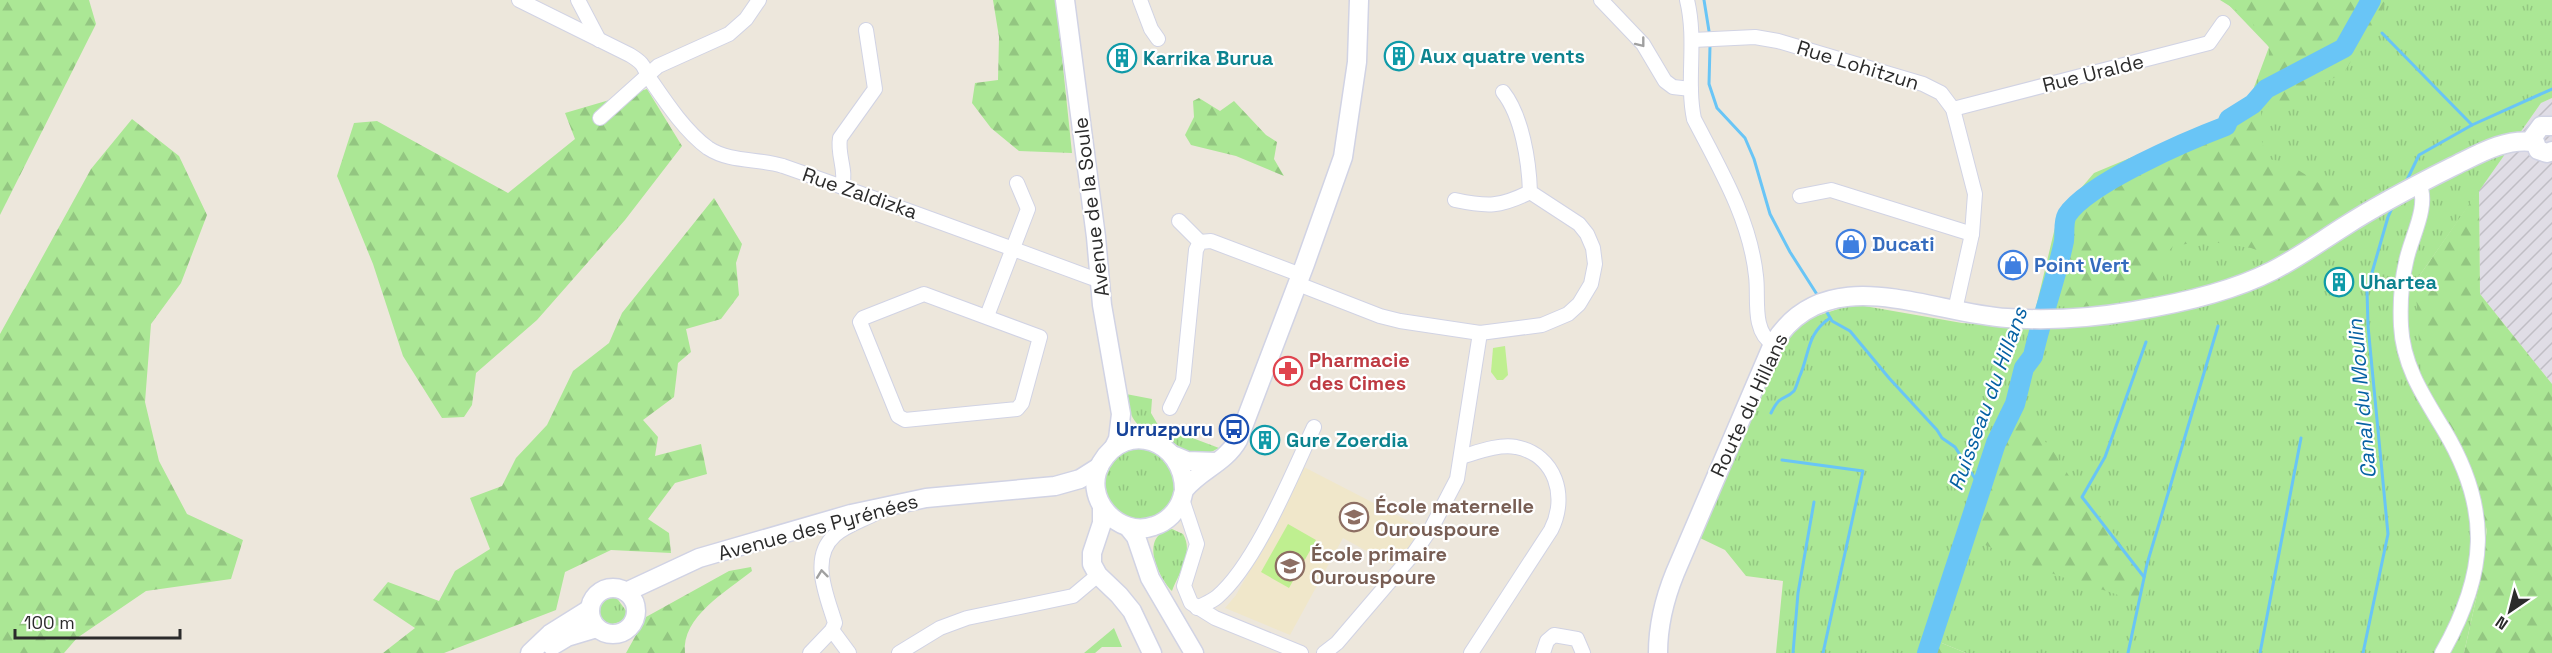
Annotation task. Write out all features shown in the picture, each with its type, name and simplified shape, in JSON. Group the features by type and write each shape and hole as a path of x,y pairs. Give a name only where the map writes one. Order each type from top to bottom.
{"street":[{"name":"Rue Zaldizka","path":"519,0 644,64 649,76 690,130 708,148 737,159 777,164 1092,278 1099,278"},
{"path":"578,0 599,40"},
{"path":"600,118 658,66 729,34 746,19 759,0"},
{"name":"Avenue de la Soule","path":"1065,0 1096,237 1099,278 1121,414 1118,439 1114,447"},
{"path":"1140,0 1151,29 1158,39"},
{"path":"1143,553 1161,523 1183,494 1216,462 1231,452 1238,440 1299,279 1345,148 1358,62 1359,0"},
{"path":"1601,0 1643,44 1665,81 1674,87 1692,89"},
{"path":"1687,0 1693,40 1691,104 1694,119 1733,194 1749,237 1756,274 1759,324 1768,341 1773,344"},
{"name":"Rue Uralde","path":"1953,109 2209,43 2223,23"},
{"path":"842,187 844,180 838,145 840,138 875,88 866,30"},
{"name":"Rue Lohitzun","path":"1693,40 1755,37 1778,40 1923,84 1941,93 1953,109"},
{"path":"1503,92 1510,101 1529,161 1530,192"},
{"path":"1953,109 1975,195 1972,234 1955,310"},
{"path":"2552,126 2537,128 2533,142 2542,152 2552,151"},
{"name":"Route du Hillans","path":"1659,653 1659,624 1664,600 1773,344 1789,321 1821,302 1868,296 2006,318 2080,318 2134,311 2233,288 2272,272 2419,183 2510,142 2533,142"},
{"path":"987,316 1028,209 1017,183"},
{"path":"2419,183 2423,199 2409,246 2401,288 2401,326 2404,349 2408,368 2453,446 2467,476 2478,519 2479,544 2475,577 2462,613 2442,653"},
{"path":"1800,196 1831,190 1972,234"},
{"path":"1200,242 1211,241 1380,316 1480,333 1533,327 1559,318 1579,304 1591,284 1595,264 1593,248 1587,234 1569,216 1530,192"},
{"path":"1455,200 1485,206 1510,202 1530,192"},
{"path":"1179,221 1200,242"},
{"path":"1170,408 1184,381 1196,250 1200,242"},
{"path":"924,294 987,316 1040,337 1022,403 1017,409 905,420 898,416 860,322 863,318 924,294"},
{"path":"1324,653 1337,643 1390,583 1426,536 1457,479 1480,333"},
{"name":"Avenue de la Soule","path":"1121,414 1142,440"},
{"path":"1197,608 1217,597 1234,579 1261,535 1314,427"},
{"path":"1152,653 1132,611 1098,575 1092,564 1092,553 1102,523 1095,480 1099,467 1114,447 1128,441 1142,440 1160,445 1175,456 1187,460 1216,462"},
{"path":"1461,457 1502,447 1527,451 1542,461 1553,474 1560,502 1558,516 1551,530 1472,653"},
{"path":"1175,456 1182,472 1183,494 1196,553 1184,586 1191,603 1197,608 1301,653"},
{"name":"Avenue des Pyrénées","path":"626,592 687,563 777,534 894,504 987,491 1055,486 1080,479 1099,467"},
{"name":"Avenue des Pyrénées","path":"1055,486 1099,500"},
{"path":"1099,500 1112,519 1126,526 1141,529 1161,523 1185,525 1194,536"},
{"path":"810,653 832,630 835,623 820,568 826,548 836,534 894,504"},
{"path":"1096,540 1110,531 1126,526"},
{"path":"1126,526 1136,537 1150,578 1194,653"},
{"path":"899,653 940,628 967,618 1073,596 1098,575"},
{"name":"Avenue des Pyrénées","path":"636,608 657,579"},
{"path":"614,588 626,592 636,608 633,622 622,632 607,633 597,628 592,621 590,609 596,595 602,590 614,588"},
{"path":"530,653 550,634 590,609"},
{"path":"543,653 567,637 597,628"},
{"path":"832,630 849,653"},
{"path":"558,653 577,634"},
{"path":"1543,653 1546,641 1554,636 1577,639 1583,653"}],"shaded area":[{"path":"2552,98 2552,384 2480,294 2479,190 2541,103"},
{"path":"1302,466 1424,529 1397,568 1343,538 1290,635 1225,608 1236,595 1286,506"}],"green space":[{"path":"0,0 89,0 96,24 0,215"},
{"path":"993,0 1056,0 1072,153 1019,151 991,128 972,103 975,83 998,80 999,37"},
{"path":"2220,0 2386,0 2376,28 2361,44 2344,73 2291,102 2268,107 2269,47 2249,18"},
{"path":"2224,0 2552,0 2552,98 2541,103 2415,282 2487,526 2479,586 2464,653 1966,653 1932,639 1924,653 1776,653 1783,581 1746,576 1725,550 1700,538 1779,350 1802,321 1853,304 1962,323 2031,328 2058,215 2094,173 2229,119 2253,90 2269,47"},
{"path":"647,89 682,146 625,220 537,320 476,373 472,405 464,417 442,418 403,356 373,264 337,176 354,123 377,121 508,193 575,139 565,113"},
{"path":"1199,98 1220,111 1234,101 1266,135 1277,142 1274,159 1284,176 1236,156 1191,145 1185,135 1194,117 1193,101"},
{"path":"2253,104 2261,110 2262,143 2269,159 2287,163 2344,199 2349,218 2276,257 2251,248 2206,241 2173,246 2163,258 2163,277 2155,295 2101,306 2074,307 2046,304 2073,207 2148,160 2212,131"},
{"path":"132,119 179,156 207,215 181,283 151,324 145,402 159,461 187,514 243,540 231,579 146,591 77,638 64,653 0,653 0,334 91,169"},
{"path":"2479,190 2480,294 2552,384 2552,653 2464,653 2479,586 2487,529 2471,470 2423,385 2415,282"},
{"path":"714,198 742,244 736,263 739,295 721,319 686,329 691,352 678,363 674,397 643,420 658,437 655,456 701,444 707,474 675,483 648,519 669,533 671,553 611,550 565,572 556,610 444,653 383,653 415,628 373,600 388,582 439,601 455,571 490,549 470,498 502,486 516,458 547,425 573,371 609,343 622,313"},
{"path":"1505,346 1508,375 1503,380 1497,380 1491,372 1493,348"},
{"path":"1126,394 1152,399 1151,413 1158,425 1219,448 1202,454 1190,453 1162,436 1141,427 1132,415"},
{"path":"2009,414 2036,430 2056,455 2082,497 2110,528 2150,589 2140,605 2113,593 2040,569 1966,536 1996,443"},
{"path":"1132,448 1147,448 1167,460 1171,471 1175,486 1174,498 1156,519 1125,520 1104,497 1106,473 1109,467 1117,457"},
{"path":"1288,524 1316,540 1289,588 1261,572"},
{"path":"1172,529 1183,534 1187,548 1172,591 1157,566 1154,547 1156,539 1162,533"},
{"path":"751,567 752,571 719,596 698,617 690,628 685,653 626,653 646,617 729,571"},
{"path":"616,597 627,612 623,621 609,625 601,619 598,610 606,598"},
{"path":"1114,628 1122,647 1102,647 1095,653 1084,653"},
{"path":"1932,639 1966,653 1924,653"}],"waterway":[{"path":"1704,0 1709,31"},
{"name":"Ruisseau du Hillans","path":"1927,653 1996,443 2015,404 2024,368 2033,356 2061,256 2067,215 2078,203 2117,176 2188,141 2226,126 2229,119 2253,104 2266,89 2344,48 2371,0"},
{"path":"2382,33 2472,125"},
{"path":"1710,46 1709,84 1717,108 1745,138 1754,159 1770,214 1790,252 1818,296"},
{"name":"Canal du Moulin","path":"2406,182 2419,155 2472,125 2552,89"},
{"name":"Canal du Moulin","path":"2363,653 2388,534 2368,326 2367,290 2393,206"},
{"path":"1825,309 1832,321 1850,331 1942,438 1955,447 1981,488"},
{"path":"1771,413 1780,400 1794,391 1813,338 1822,324 1830,318"},
{"path":"2128,653 2147,564 2218,326"},
{"path":"2144,577 2082,497 2105,457 2146,342"},
{"path":"2260,653 2301,438"},
{"path":"1782,460 1863,471 1823,653"},
{"path":"1793,653 1798,593 1814,502"}],"place":[{"name":"Aux quatre vents","path":"1399,56"},
{"name":"Karrika Burua","path":"1122,58"},
{"name":"Ducati","path":"1851,244"},
{"name":"Point Vert","path":"2013,265"},
{"name":"Uhartea","path":"2339,282"},
{"name":"Pharmacie des Cimes","path":"1288,371"},
{"name":"Urruzpuru","path":"1234,429"},
{"name":"Gure Zoerdia","path":"1265,440"},
{"name":"École maternelle Ourouspoure","path":"1354,517"},
{"name":"École primaire Ourouspoure","path":"1290,566"}]}
